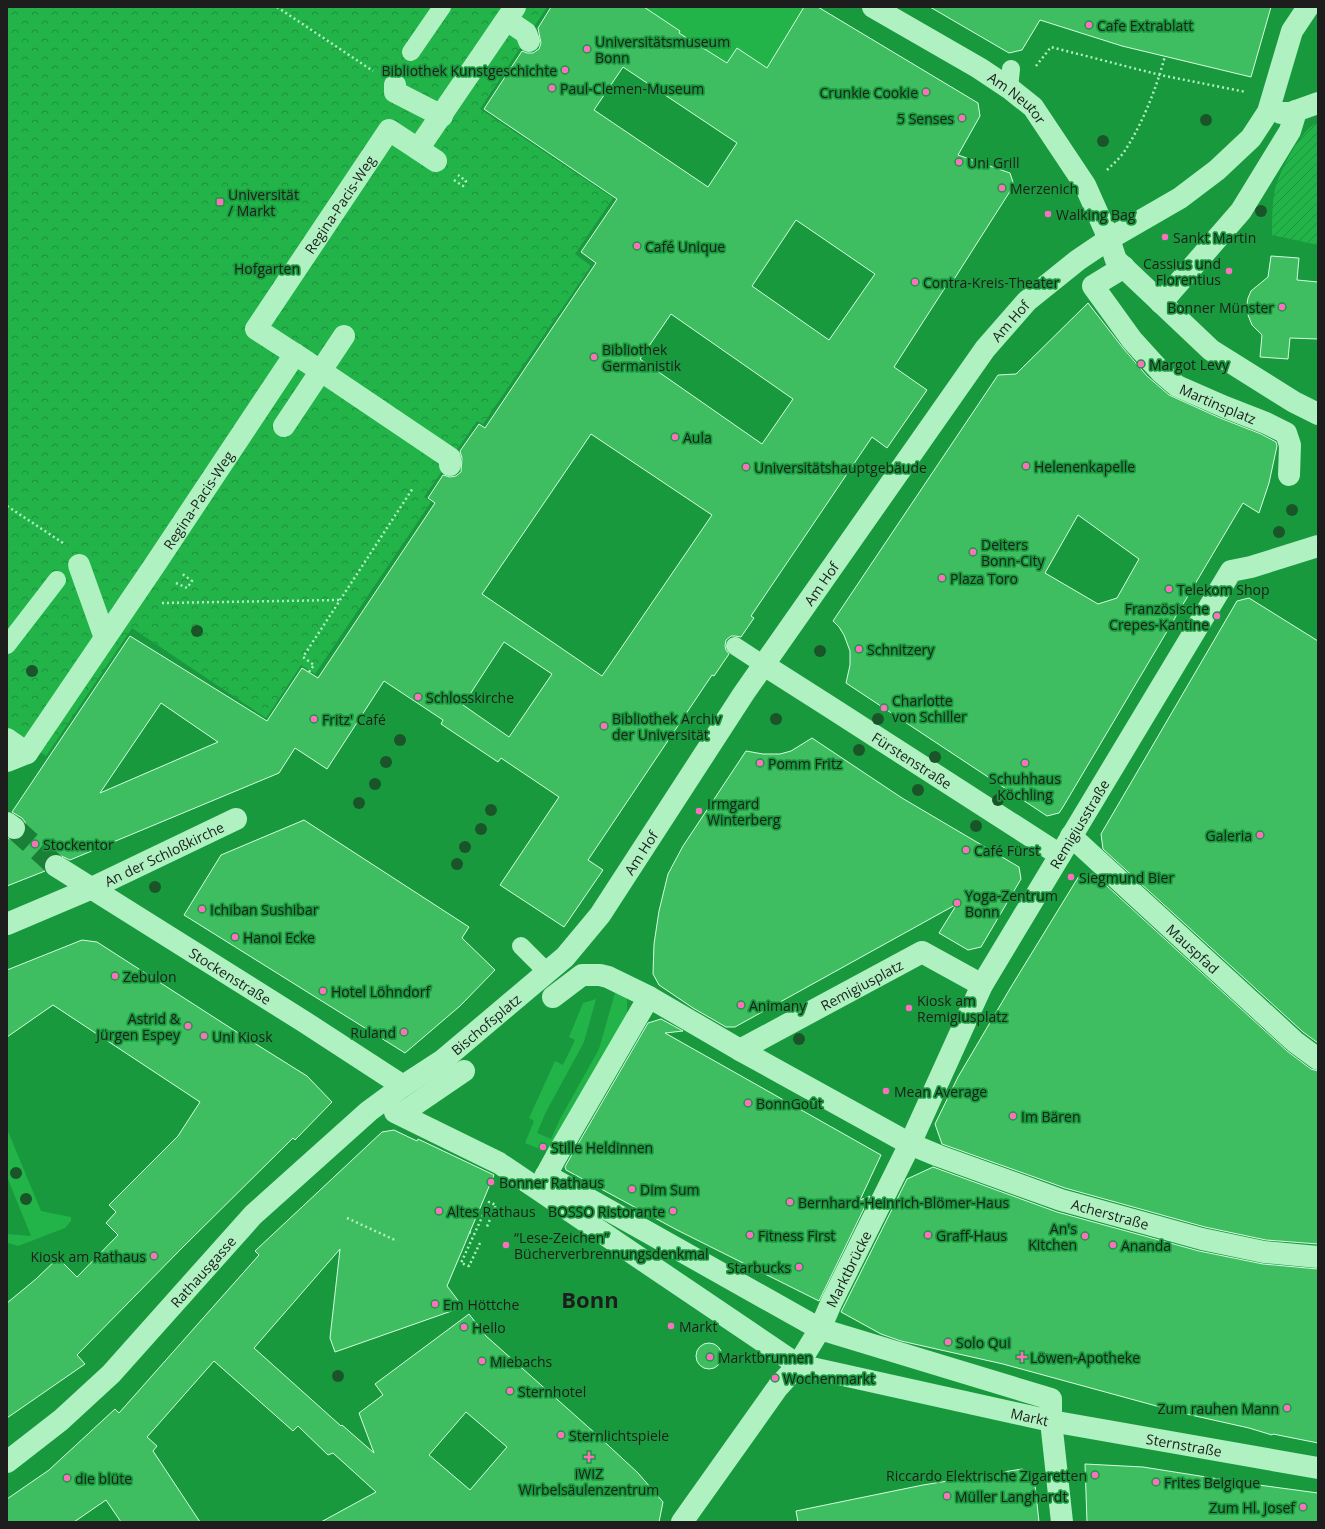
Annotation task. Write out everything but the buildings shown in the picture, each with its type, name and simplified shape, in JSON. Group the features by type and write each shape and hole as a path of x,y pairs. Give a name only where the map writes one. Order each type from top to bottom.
{"street":[{"name":"Am Neutor","path":"873,7 979,68 1010,78 1032,107 1085,186 1109,239"},
{"path":"1308,7 1292,31 1268,112 1251,138 1218,170 1180,198 1109,239 1116,260 1212,350 1294,402 1318,414"},
{"path":"418,149 511,13 526,33 529,42"},
{"path":"395,86 395,92 442,116"},
{"path":"1268,112 1290,113 1318,103"},
{"path":"1162,303 1241,211 1290,131 1296,111"},
{"name":"Regina-Pacis-Weg","path":"436,161 389,130 256,329 450,458 450,465"},
{"name":"Am Hof","path":"565,957 600,916 744,693 985,349 1027,301 1078,260 1109,239"},
{"name":"Martinsplatz","path":"1124,267 1093,286 1132,340 1162,373 1177,386 1266,423 1286,433 1290,445 1289,475"},
{"path":"284,426 344,336"},
{"name":"Regina-Pacis-Weg","path":"27,753 132,599 158,572 295,354"},
{"name":"Remigiusstraße","path":"910,1144 982,985 1071,836 1241,569 1318,546"},
{"path":"79,565 105,638"},
{"name":"Fürstenstraße","path":"764,666 1060,855"},
{"path":"7,739 27,753"},
{"path":"7,761 27,753"},
{"name":"An der Schloßkirche","path":"7,924 92,888 236,819"},
{"name":"Mauspfad","path":"1071,836 1295,1042 1318,1059"},
{"name":"Stockenstraße","path":"56,866 403,1086"},
{"name":"Remigiusplatz","path":"740,1050 922,952 982,985"},
{"name":"Bischofsplatz","path":"403,1086 443,1060 565,957"},
{"path":"553,998 582,975 600,975 608,977 649,997 740,1050 910,1144"},
{"path":"547,1174 649,997"},
{"name":"Bischofsplatz","path":"464,1071 398,1113 499,1163"},
{"name":"Rathausgasse","path":"7,1462 61,1420 111,1374 253,1215 369,1111 403,1086"},
{"name":"Acherstraße","path":"910,1144 939,1156 1062,1200 1202,1239 1264,1252 1318,1257"},
{"name":"Marktbrücke","path":"820,1329 910,1144"},
{"name":"Markt","path":"499,1163 547,1174 820,1329 1051,1399 1051,1421 798,1365 547,1174"},
{"path":"682,1521 778,1387 798,1365 820,1329"},
{"path":"1051,1421 1062,1522"},
{"name":"Sternstraße","path":"1051,1421 1318,1468"}],"lane":[{"path":"411,52 442,7"},
{"path":"7,645 56,580"},
{"path":"735,646 764,666"},
{"path":"521,946 547,972"}],"path":[{"path":"277,7 395,86"},
{"path":"1038,62 1051,47 1160,75 1248,93"},
{"path":"1104,174 1123,154 1138,128 1160,75 1165,56"},
{"path":"309,672 314,665 303,657 413,488"},
{"path":"7,506 67,545"},
{"path":"158,572 187,588 192,581"},
{"path":"132,599 148,604 340,600"},
{"path":"480,1243 469,1266 461,1263 489,1202 496,1205 486,1229"},
{"path":"347,1218 397,1241"},
{"path":"469,1232 474,1234"}],"green space":[{"name":"Hofgarten","path":"7,7 547,7 480,109 613,198 575,254 591,266 483,424 477,421 424,497 431,502 315,674 301,665 266,718 132,628 46,756 7,729"},
{"path":"644,7 804,7 767,68 737,49 727,63 679,33 680,31"},
{"path":"1318,123 1318,245 1272,235 1272,212 1277,181 1286,162 1298,141 1312,126"},
{"path":"615,993 627,996 627,1020 552,1154 525,1143 534,1121 529,1118 555,1061 563,1065 575,1040 569,1037 583,1003 596,999 584,1042 546,1112 537,1133 551,1139 560,1119 599,1049"},
{"path":"7,1129 41,1211 71,1217 71,1221 65,1228 18,1246 8,1243 7,1234 31,1236 7,1177"}],"tunnel":[{"path":"14,828 56,866"}],"place":[{"name":"Cafe Extrablatt","path":"1089,25"},
{"name":"Universitätsmuseum Bonn","path":"587,49"},
{"name":"Bibliothek Kunstgeschichte","path":"565,70"},
{"name":"Paul-Clemen-Museum","path":"552,88"},
{"name":"Crunkie Cookie","path":"926,92"},
{"name":"5 Senses","path":"962,118"},
{"name":"Uni Grill","path":"959,162"},
{"name":"Merzenich","path":"1002,188"},
{"name":"Universität / Markt","path":"220,202"},
{"name":"Walking Bag","path":"1048,214"},
{"name":"Sankt Martin","path":"1165,237"},
{"name":"Café Unique","path":"637,246"},
{"name":"Cassius und Florentius","path":"1229,271"},
{"name":"Contra-Kreis-Theater","path":"915,282"},
{"name":"Bonner Münster","path":"1282,307"},
{"name":"Bibliothek Germanistik","path":"594,357"},
{"name":"Margot Levy","path":"1141,364"},
{"name":"Aula","path":"675,437"},
{"name":"Helenenkapelle","path":"1026,466"},
{"name":"Universitätshauptgebäude","path":"746,467"},
{"name":"Deiters Bonn-City","path":"973,552"},
{"name":"Plaza Toro","path":"942,578"},
{"name":"Telekom Shop","path":"1169,589"},
{"name":"Französische Crepes-Kantine","path":"1217,616"},
{"name":"Schnitzery","path":"859,649"},
{"name":"Schlosskirche","path":"418,697"},
{"name":"Charlotte von Schiller","path":"884,708"},
{"name":"Fritz' Café","path":"314,719"},
{"name":"Bibliothek Archiv der Universität","path":"604,726"},
{"name":"Pomm Fritz","path":"760,763"},
{"name":"Schuhhaus Köchling","path":"1025,763"},
{"name":"Irmgard Winterberg","path":"699,811"},
{"name":"Galeria","path":"1260,835"},
{"name":"Stockentor","path":"35,844"},
{"name":"Café Fürst","path":"966,850"},
{"name":"Siegmund Bier","path":"1071,877"},
{"name":"Yoga-Zentrum Bonn","path":"957,903"},
{"name":"Ichiban Sushibar","path":"202,909"},
{"name":"Hanoi Ecke","path":"235,937"},
{"name":"Zebulon","path":"115,976"},
{"name":"Hotel Löhndorf","path":"323,991"},
{"name":"Animany","path":"741,1005"},
{"name":"Kiosk am Remigiusplatz","path":"909,1008"},
{"name":"Astrid & Jürgen Espey","path":"188,1026"},
{"name":"Ruland","path":"404,1032"},
{"name":"Uni Kiosk","path":"204,1036"},
{"name":"Mean Average","path":"886,1091"},
{"name":"BonnGoût","path":"748,1103"},
{"name":"Im Bären","path":"1013,1116"},
{"name":"Stille Heldinnen","path":"543,1147"},
{"name":"Bonner Rathaus","path":"491,1182"},
{"name":"Dim Sum","path":"632,1189"},
{"name":"Bernhard-Heinrich-Blömer-Haus","path":"790,1202"},
{"name":"Altes Rathaus","path":"439,1211"},
{"name":"BOSSO Ristorante","path":"673,1211"},
{"name":"Fitness First","path":"750,1235"},
{"name":"Graff-Haus","path":"928,1235"},
{"name":"An's Kitchen","path":"1085,1236"},
{"name":"“Lese-Zeichen” Bücherverbrennungsdenkmal","path":"506,1245"},
{"name":"Ananda","path":"1113,1245"},
{"name":"Kiosk am Rathaus","path":"154,1256"},
{"name":"Starbucks","path":"799,1267"},
{"name":"Em Höttche","path":"435,1304"},
{"name":"Markt","path":"671,1326"},
{"name":"Hello","path":"464,1327"},
{"name":"Solo Qui","path":"948,1342"},
{"name":"Marktbrunnen","path":"710,1357"},
{"name":"Löwen-Apotheke","path":"1022,1357"},
{"name":"Miebachs","path":"482,1361"},
{"name":"Wochenmarkt","path":"775,1378"},
{"name":"Sternhotel","path":"510,1391"},
{"name":"Zum rauhen Mann","path":"1287,1408"},
{"name":"Sternlichtspiele","path":"561,1435"},
{"name":"iWIZ Wirbelsäulenzentrum","path":"589,1457"},
{"name":"Riccardo Elektrische Zigaretten","path":"1095,1475"},
{"name":"die blüte","path":"67,1478"},
{"name":"Frites Belgique","path":"1156,1482"},
{"name":"Müller Langhardt","path":"947,1496"},
{"name":"Zum Hl. Josef","path":"1303,1507"}],"district":[{"name":"Bonn","path":"590,1299"}]}
